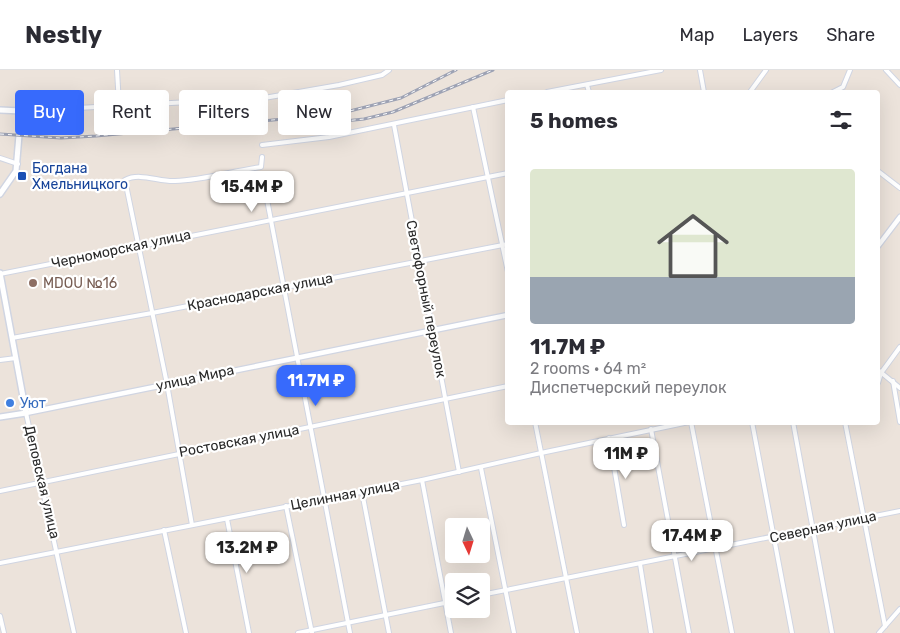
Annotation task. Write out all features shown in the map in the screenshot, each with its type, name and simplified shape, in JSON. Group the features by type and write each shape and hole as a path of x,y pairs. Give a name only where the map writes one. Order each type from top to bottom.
{"main road":[{"path":"0,110 15,111"},
{"path":"0,194 12,179 18,164 20,135"},
{"name":"Деповская улица","path":"0,273 26,413"},
{"name":"улица Мира","path":"0,417 26,413"}],"street":[{"path":"117,70 118,90"},
{"path":"169,103 264,98 339,85 382,74 389,70"},
{"path":"558,90 661,70"},
{"path":"700,70 704,90"},
{"path":"751,90 766,70"},
{"path":"837,90 843,87 850,70"},
{"path":"886,70 900,85"},
{"path":"587,85 588,90"},
{"path":"262,145 329,137 505,101"},
{"path":"473,107 505,244"},
{"name":"Светофорный переулок","path":"394,125 405,192 460,472"},
{"path":"192,525 167,384 125,180 129,178 159,178 174,182 261,167 262,156"},
{"path":"0,158 18,164"},
{"path":"880,173 900,188"},
{"name":"Черноморская улица","path":"0,273 505,174"},
{"path":"264,184 283,288 298,356 309,427 350,633"},
{"path":"880,243 900,216"},
{"name":"Краснодарская улица","path":"12,338 152,313 505,244"},
{"name":"улица Мира","path":"26,413 298,356 505,316"},
{"path":"880,371 900,347"},
{"path":"0,360 16,358"},
{"path":"880,373 900,388"},
{"path":"893,381 900,422"},
{"name":"Ростовская улица","path":"0,491 505,387"},
{"name":"Деповская улица","path":"26,413 74,633"},
{"path":"536,425 576,633"},
{"name":"Целинная улица","path":"0,563 481,468 541,453 674,425"},
{"path":"691,425 732,633"},
{"path":"753,425 792,633"},
{"path":"793,425 832,633"},
{"path":"845,425 885,626"},
{"path":"651,429 689,633"},
{"path":"610,438 624,525"},
{"path":"481,468 514,633"},
{"path":"298,633 311,632 347,621 445,603 422,480"},
{"path":"362,492 389,633"},
{"path":"286,506 311,632"},
{"name":"Северная улица","path":"490,594 900,512"},
{"path":"227,518 249,633"},
{"path":"164,530 186,633"},
{"path":"640,564 651,633"},
{"path":"879,633 900,610"},
{"path":"0,616 4,633"},
{"path":"448,618 451,633"}],"railway":[{"path":"0,134 61,138 96,136 338,114 401,98 456,70"},
{"path":"351,120 393,112 493,70"}],"place":[{"name":"Богдана Хмельницкого","path":"22,176"},
{"name":"MDOU №16","path":"33,283"},
{"name":"Уют","path":"10,403"}]}
